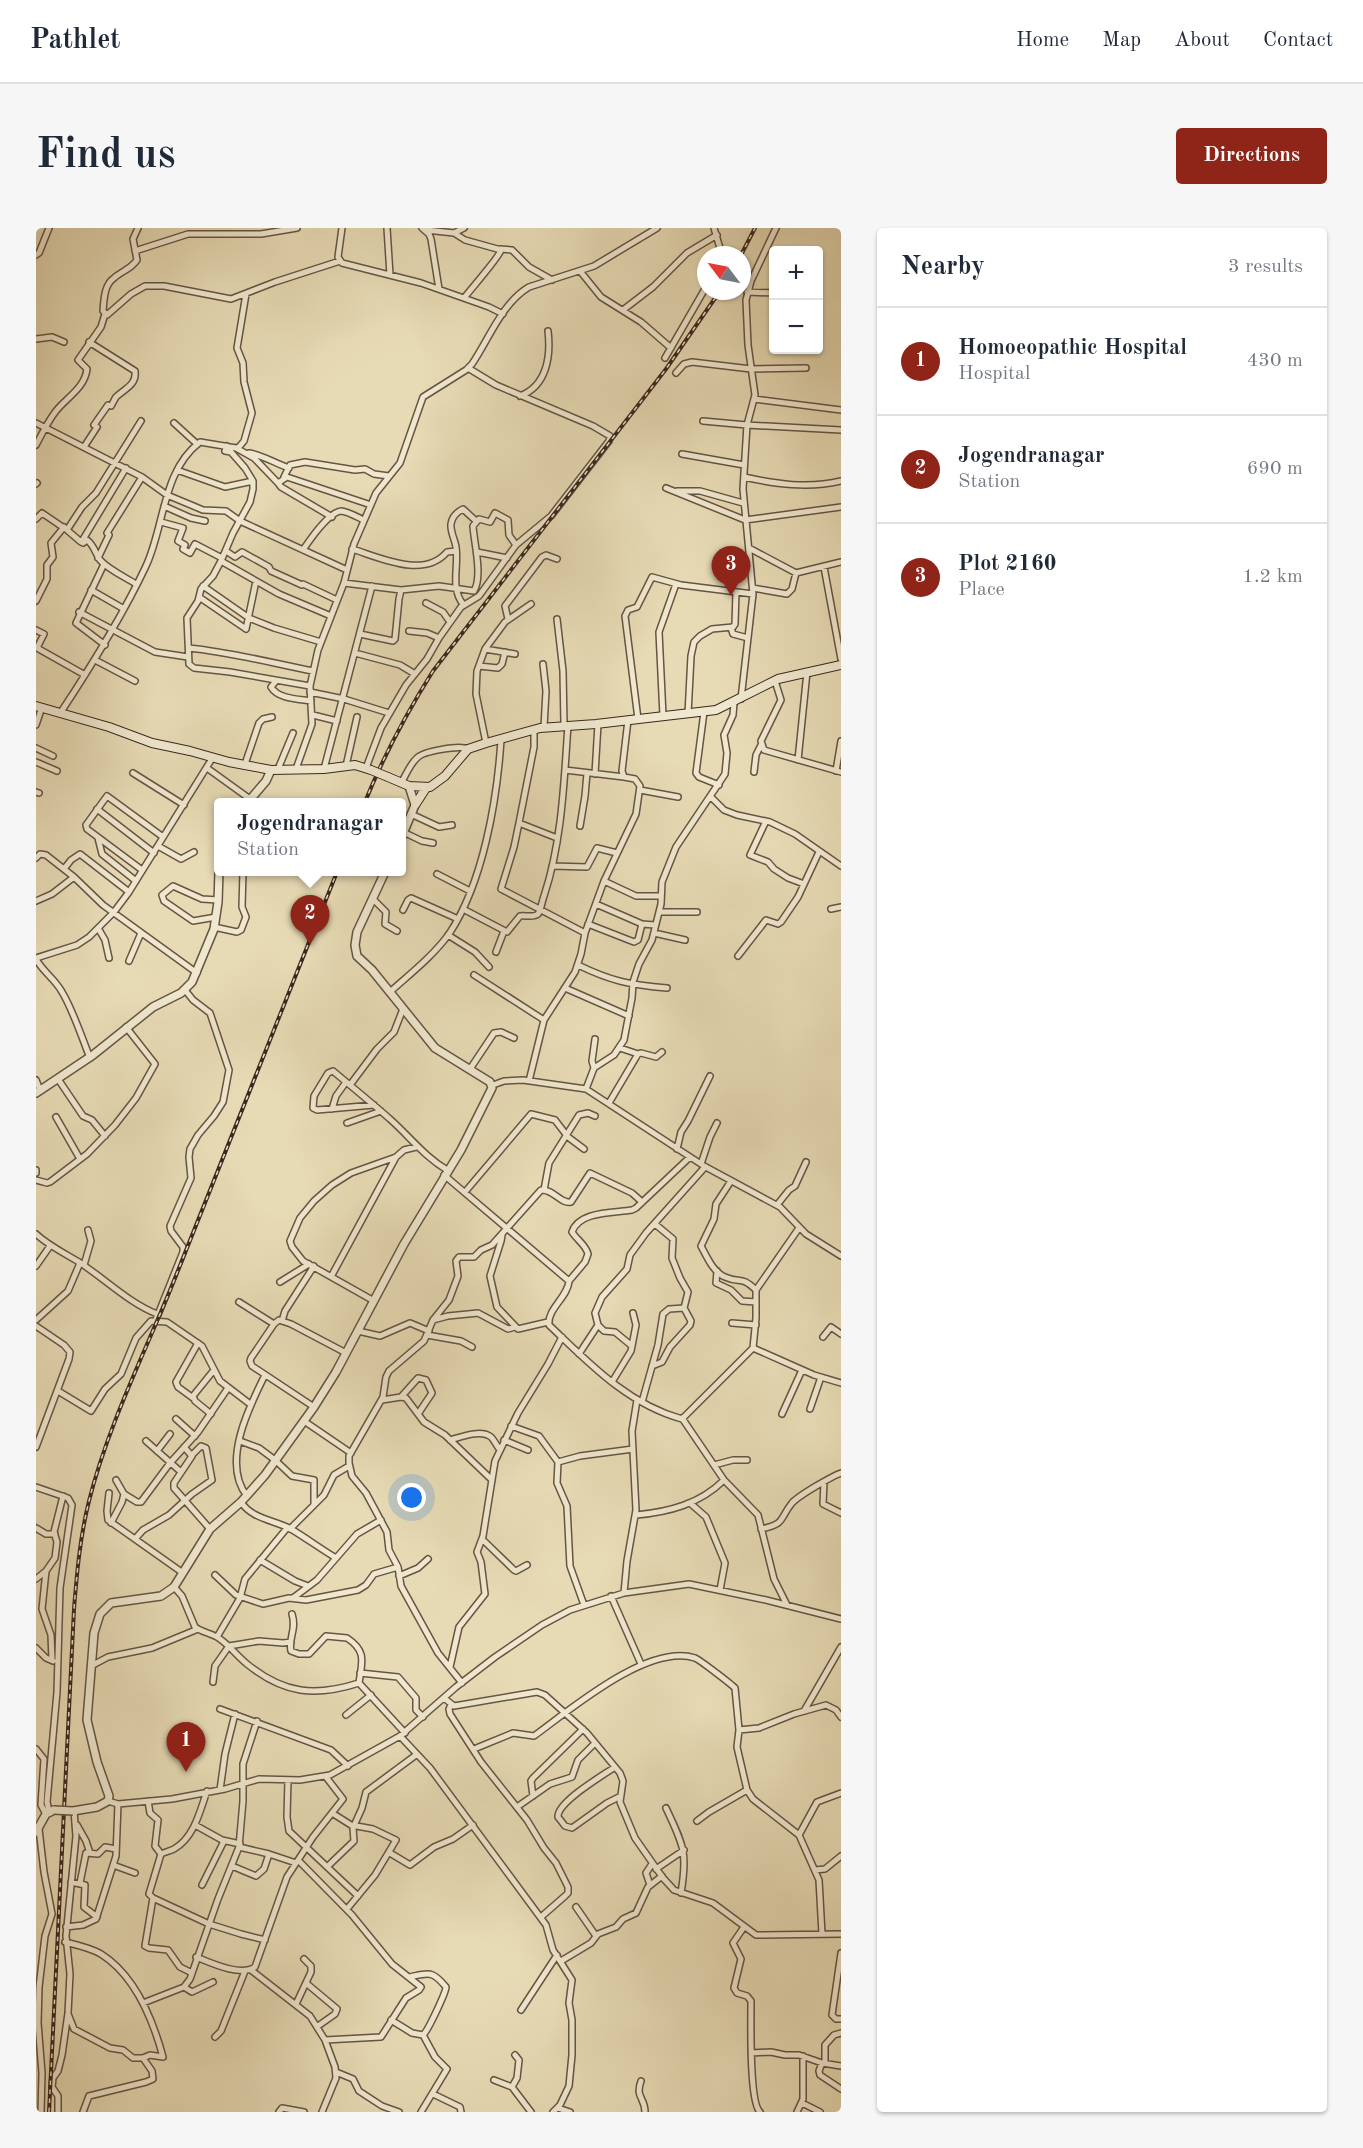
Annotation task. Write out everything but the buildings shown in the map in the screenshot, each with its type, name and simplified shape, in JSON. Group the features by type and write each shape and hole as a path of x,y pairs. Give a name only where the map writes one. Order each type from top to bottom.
{"main road":[{"path":"415,805 426,788 445,776 468,749 486,743 544,727 598,724 716,710 775,681 841,665"},
{"path":"39,707 152,742 245,765 275,770 324,769 355,765 410,786 426,788"}],"street":[{"path":"36,255 50,228"},
{"path":"36,445 56,410 72,397 86,375 87,369 78,360 100,327 105,314 103,311 105,293 110,282 134,265 137,260 133,239 138,228"},
{"path":"135,251 188,234 261,234 297,228"},
{"path":"342,228 339,257 344,264 439,289 503,314"},
{"path":"387,228 390,275"},
{"path":"454,233 464,228"},
{"path":"296,769 309,735 313,715 310,689 321,642 344,583 352,549 378,489 400,463 423,397 468,368 503,314 521,292 605,261 657,228"},
{"path":"714,228 720,246"},
{"path":"751,283 776,228"},
{"path":"423,229 431,239 439,289"},
{"path":"423,229 454,233 465,240 512,250 527,266 552,280"},
{"path":"623,310 653,287 687,253 717,235"},
{"path":"464,298 500,255 500,249"},
{"path":"105,314 109,314 131,294 148,285 198,292 226,300 340,261"},
{"path":"580,271 601,297 641,321 671,348"},
{"path":"751,292 769,293"},
{"path":"236,448 244,441 252,413 244,382 243,363 237,348 246,294"},
{"path":"665,358 699,300"},
{"path":"586,1089 594,1068 614,1055 625,1037 632,985 639,964 651,944 659,912 662,882 676,846 719,785 726,770 727,753 724,735 738,701 753,591 743,503 747,425 754,399 747,326 747,300"},
{"path":"520,396 536,387 546,367 550,353 548,331"},
{"path":"36,339 52,338 64,342"},
{"path":"84,447 97,427 94,425 103,410 108,405 111,406 116,397 126,390 136,376 135,371 89,342"},
{"path":"676,373 684,364 692,362 751,369 806,368"},
{"path":"368,769 379,732 389,713 463,604 479,596 516,545 551,516 610,438 594,426 520,396 486,380 468,368"},
{"path":"754,399 841,410"},
{"path":"703,421 841,430"},
{"path":"36,601 47,579 47,564 52,557 51,543 96,493 141,422"},
{"path":"36,423 126,468 167,495 203,510 226,511 240,521 347,570"},
{"path":"174,423 197,444"},
{"path":"61,712 105,645 124,609 151,553 167,495 177,470 186,455 197,444 204,442 236,448 254,458 281,487 332,517"},
{"path":"227,446 225,451 231,452 253,481 251,497 222,560 213,576 203,586 186,622 189,664 194,668 230,672 310,689 389,713"},
{"path":"245,453 262,455 276,464 289,468"},
{"path":"682,454 744,465"},
{"path":"278,483 293,464 305,462 355,470 365,469 374,474 389,476"},
{"path":"81,542 126,468"},
{"path":"177,470 225,487 253,481"},
{"path":"98,558 109,534 107,533 142,477"},
{"path":"284,477 312,484 371,505"},
{"path":"744,477 784,484 825,484 841,481"},
{"path":"666,488 745,520 841,507"},
{"path":"674,492 700,491 743,503"},
{"path":"164,506 205,522"},
{"path":"463,604 456,588 456,551 451,526 455,515 463,509 476,521 490,522 495,513 506,518 509,523 509,535 516,545"},
{"path":"303,550 318,529 341,511 364,520"},
{"path":"38,516 66,529 81,542"},
{"path":"344,583 401,590 439,586 474,591 477,552 473,526 476,521"},
{"path":"161,522 183,528 178,541 185,545 183,549 190,553 195,544 279,594 331,616"},
{"path":"81,542 84,543 87,540 93,545 98,558 104,564 136,584"},
{"path":"748,548 796,573 841,562"},
{"path":"352,549 403,565 431,565 447,552 456,551"},
{"path":"226,552 235,557 242,552 287,579 337,600"},
{"path":"477,552 507,558"},
{"path":"508,619 505,606 542,557 546,555 557,559"},
{"path":"104,564 75,623 105,645"},
{"path":"824,567 841,659"},
{"path":"638,719 626,612 637,606 652,577 676,584 736,592 786,594 792,589 796,573"},
{"path":"199,597 244,628 248,627 256,581"},
{"path":"663,716 659,632 676,584"},
{"path":"203,586 249,618 321,642"},
{"path":"324,769 372,586"},
{"path":"91,590 124,609"},
{"path":"360,634 393,641 395,639 401,590"},
{"path":"688,714 691,656 694,642 712,629 731,628 735,624 736,592"},
{"path":"216,610 225,602"},
{"path":"426,603 443,612 450,622"},
{"path":"486,743 476,691 479,666 485,649 508,619 531,604"},
{"path":"79,612 155,652 189,657"},
{"path":"496,952 504,931 508,930 520,916 534,916 539,910 552,866 565,770 566,725 557,619"},
{"path":"731,628 733,634 748,638"},
{"path":"36,630 44,634 37,648 85,675"},
{"path":"409,630 439,638"},
{"path":"189,648 220,651 244,658 314,670"},
{"path":"485,649 515,654"},
{"path":"479,666 498,668 502,664 505,652"},
{"path":"355,653 400,666 415,674"},
{"path":"95,660 135,681"},
{"path":"543,664 546,691 544,727"},
{"path":"798,760 807,672"},
{"path":"276,681 271,687 274,692 286,697 311,701"},
{"path":"754,772 756,755 762,737 781,700 775,681"},
{"path":"36,725 39,707"},
{"path":"704,712 696,772 699,777 719,785"},
{"path":"313,715 338,721"},
{"path":"245,765 259,723 263,719 272,717"},
{"path":"346,766 357,717"},
{"path":"624,777 622,771 628,720"},
{"path":"595,774 598,724"},
{"path":"534,730 534,747 519,823 501,889 585,933"},
{"path":"252,798 275,770 293,733"},
{"path":"390,992 438,948 463,909 490,824 499,776 501,740"},
{"path":"761,745 766,751 838,772 841,741"},
{"path":"36,747 53,756"},
{"path":"401,783 421,754 459,747 468,749"},
{"path":"90,1058 63,994 55,980 42,969 36,959 76,945 89,937 114,912 129,892 213,757"},
{"path":"36,762 57,771"},
{"path":"207,768 245,798"},
{"path":"529,1081 544,1020 578,964 585,933 604,881 636,814 640,790 637,780 565,770"},
{"path":"133,773 184,805"},
{"path":"580,826 587,773"},
{"path":"406,825 415,805 410,786"},
{"path":"640,790 678,797"},
{"path":"142,870 86,827 97,809 105,797 108,797 163,837"},
{"path":"711,797 724,810 737,815 766,820 798,836 841,866"},
{"path":"97,809 153,853"},
{"path":"411,814 439,827 452,825"},
{"path":"766,820 750,855 768,862 788,878 804,884"},
{"path":"519,823 557,838"},
{"path":"406,835 433,843"},
{"path":"98,838 102,854 136,881"},
{"path":"158,846 181,859 194,852"},
{"path":"552,866 587,867 597,848 617,853"},
{"path":"738,956 765,920 780,924 798,897 819,852"},
{"path":"36,858 42,854 64,869 103,905 197,973"},
{"path":"64,869 80,854 129,892"},
{"path":"437,874 470,891"},
{"path":"36,1080 38,1091 90,1058 156,1005 185,990 197,973 214,927 219,876"},
{"path":"214,927 237,932 241,930 246,917 242,907 243,876"},
{"path":"384,876 357,932 355,948 357,956 390,992 435,1048 493,1085"},
{"path":"36,901 52,894 74,877"},
{"path":"604,881 636,896 661,896"},
{"path":"216,917 193,921 164,900 162,895 173,886 202,899 218,900"},
{"path":"403,910 411,898 458,919"},
{"path":"373,899 386,912 385,924 397,932"},
{"path":"596,904 642,924 655,925"},
{"path":"831,909 841,907"},
{"path":"463,909 504,931"},
{"path":"659,912 697,912"},
{"path":"588,924 634,942 638,940 642,924"},
{"path":"98,928 105,940 109,958"},
{"path":"129,961 141,933"},
{"path":"654,933 685,940"},
{"path":"448,935 475,952 489,967"},
{"path":"578,964 603,977 632,985 667,988"},
{"path":"474,975 544,1020"},
{"path":"565,988 629,1017"},
{"path":"155,1322 183,1252 181,1243 171,1231 170,1226 191,1179 190,1149 223,1101 229,1070 210,1013 193,1000 185,990"},
{"path":"332,1109 336,1096 394,1032 403,1009"},
{"path":"36,1180 50,1182 80,1160 105,1136 136,1098 155,1064 126,1027"},
{"path":"470,1069 494,1033 501,1032 514,1038"},
{"path":"594,1068 592,1061 595,1039"},
{"path":"620,1048 656,1057 662,1052"},
{"path":"609,1102 638,1054"},
{"path":"374,1105 315,1110 314,1096 330,1071 348,1084 374,1105 407,1135 416,1147 465,1192 568,1281"},
{"path":"677,1149 681,1132 710,1076"},
{"path":"58,1079 85,1118 92,1120 105,1136"},
{"path":"108,1802 109,1796 88,1727 94,1631 100,1614 111,1603 161,1596 174,1587 210,1529 244,1499 304,1421 346,1353 404,1244 469,1134 493,1085 504,1081 529,1081 586,1089 703,1166 777,1205 799,1228 841,1256"},
{"path":"347,1123 381,1112"},
{"path":"544,1190 547,1167 566,1135 582,1114 588,1113 595,1116"},
{"path":"465,1192 531,1114 555,1120 566,1135 584,1149"},
{"path":"56,1117 80,1160"},
{"path":"632,1346 613,1331 604,1331 598,1325 595,1314 603,1295 627,1269 630,1255 703,1166 710,1137 717,1123"},
{"path":"332,1275 396,1157 404,1150 416,1147"},
{"path":"374,1301 301,1259 290,1243 300,1218 317,1198 336,1182 351,1173 396,1157"},
{"path":"548,1322 568,1287 568,1281 585,1262 588,1254 572,1232 575,1226 586,1217 632,1210 690,1157"},
{"path":"777,1205 795,1186 806,1162"},
{"path":"462,1683 438,1653 401,1586 398,1567 389,1550 387,1532 366,1493 354,1479 348,1460 382,1400 389,1371 421,1344 451,1296 458,1276 456,1261 459,1257 474,1257 481,1250 492,1245 538,1193 544,1190 548,1190 568,1203 574,1199 590,1173 632,1193 642,1202"},
{"path":"731,1181 716,1204 713,1222 701,1244 717,1271 726,1277 744,1280 756,1290"},
{"path":"652,1366 660,1364 668,1350 691,1323 684,1308 688,1292 678,1275 672,1258 673,1239 655,1224"},
{"path":"682,1418 753,1348 756,1325 756,1290 799,1228"},
{"path":"36,1320 68,1291 91,1241 88,1230"},
{"path":"36,1234 50,1246 82,1264 144,1309 157,1314"},
{"path":"501,1235 490,1276 497,1307 515,1327 521,1329 548,1322"},
{"path":"36,1266 40,1264 50,1246"},
{"path":"280,1282 312,1265"},
{"path":"282,1321 285,1311 312,1265"},
{"path":"717,1271 716,1283 731,1290 742,1301 756,1302"},
{"path":"239,1302 274,1324"},
{"path":"624,1593 625,1570 636,1515 632,1426 652,1366 665,1312 669,1309 684,1308"},
{"path":"434,1320 478,1313 508,1329 515,1327"},
{"path":"612,1382 630,1354 636,1325 633,1313"},
{"path":"314,1407 252,1366 250,1361 274,1324 282,1321 346,1353"},
{"path":"58,1390 88,1410 94,1409 105,1389 121,1374 138,1335 149,1323 167,1322 204,1348 220,1381 250,1404"},
{"path":"548,1322 599,1373 639,1401 682,1418 724,1479 758,1515 774,1579 788,1605"},
{"path":"358,1331 380,1336 410,1323 428,1333 461,1341 471,1347"},
{"path":"732,1323 756,1325"},
{"path":"579,1354 598,1325"},
{"path":"36,1326 64,1345 70,1352 36,1447"},
{"path":"823,1337 831,1327 841,1334"},
{"path":"450,1667 459,1627 485,1594 481,1562 477,1552 482,1539 494,1466 504,1440 562,1337"},
{"path":"198,1343 176,1382 178,1387 211,1414"},
{"path":"658,1345 668,1350"},
{"path":"753,1348 802,1370 841,1383"},
{"path":"193,1398 214,1370"},
{"path":"782,1414 802,1370"},
{"path":"265,1375 250,1404 237,1453 237,1469 245,1509 288,1528 336,1558"},
{"path":"382,1400 401,1396 420,1377 426,1380 431,1396 418,1414"},
{"path":"810,1409 821,1377"},
{"path":"116,1480 124,1494 141,1502 195,1436 228,1388"},
{"path":"401,1396 406,1398 424,1422 450,1440 492,1480"},
{"path":"176,1419 195,1436"},
{"path":"304,1421 351,1453"},
{"path":"512,1426 541,1438 558,1462 557,1483 567,1506 570,1566 584,1605"},
{"path":"157,1451 170,1434"},
{"path":"450,1440 469,1435 486,1435 491,1437 500,1450"},
{"path":"504,1440 528,1450"},
{"path":"146,1441 181,1472"},
{"path":"240,1441 259,1448 292,1476 314,1480 314,1505"},
{"path":"135,1539 143,1530 160,1521 186,1501 192,1494 210,1483 213,1477 206,1448 201,1446 192,1455 174,1486 186,1501 210,1529"},
{"path":"184,1447 192,1455"},
{"path":"558,1462 580,1456 633,1449"},
{"path":"714,1465 733,1460 747,1460"},
{"path":"217,1637 240,1598 245,1579 288,1528 324,1495 334,1475 349,1467"},
{"path":"761,1529 772,1527 782,1520 794,1501 841,1473"},
{"path":"636,1515 658,1513 700,1500 724,1479"},
{"path":"824,1482 823,1504 841,1513"},
{"path":"36,1486 63,1496 70,1500 72,1505 60,1585 54,1661 47,1802 50,1812"},
{"path":"109,1492 107,1517 111,1523 183,1573"},
{"path":"111,1523 124,1494"},
{"path":"36,1579 46,1571 55,1558 57,1542 54,1534 63,1496"},
{"path":"690,1503 706,1517 725,1563 720,1590"},
{"path":"292,1598 308,1586 357,1534 381,1520"},
{"path":"36,1528 46,1534 54,1534"},
{"path":"482,1539 514,1570 527,1565"},
{"path":"399,1576 418,1568 428,1559"},
{"path":"260,1560 308,1586"},
{"path":"215,1575 240,1598 261,1604 292,1598 306,1600 358,1590 374,1575 398,1567"},
{"path":"46,1571 42,1609 51,1635 54,1661"},
{"path":"36,1749 44,1759 41,1805 50,1812 97,1808 108,1802 118,1804 171,1799 220,1790 259,1779 288,1780 326,1777 403,1735 462,1683 542,1625 584,1605 611,1596 685,1584 788,1605 841,1619"},
{"path":"174,1587 182,1596 192,1622 198,1629 217,1637 247,1664 279,1685 295,1689 329,1691 359,1683"},
{"path":"611,1596 641,1665"},
{"path":"292,1614 295,1623 291,1650 299,1654 311,1653 326,1636 347,1638 361,1652 359,1683"},
{"path":"91,1666 108,1657 152,1648 198,1629"},
{"path":"213,1682 215,1666 229,1646 259,1641 291,1642"},
{"path":"804,1711 841,1647"},
{"path":"36,1648 54,1661"},
{"path":"474,1749 513,1733 534,1736 605,1686 641,1665 665,1657 692,1657 700,1660 735,1688 740,1730 737,1747 747,1790 753,1799 799,1835 820,1885 822,1934"},
{"path":"360,1673 398,1677 416,1698 416,1710 423,1717"},
{"path":"359,1683 403,1735 416,1755 430,1768 548,1929 552,1946 572,1980 569,2003 572,2020 572,2055 567,2090 556,2110 570,2112"},
{"path":"451,1705 492,1701 537,1692 545,1695 583,1730 622,1777 619,1797 635,1838 654,1866 675,1890 713,1903 756,1935 841,1934"},
{"path":"346,1715 371,1695"},
{"path":"444,1698 451,1705"},
{"path":"451,1705 450,1714 481,1762 517,1807 556,1863 568,1887 568,1893 541,1917"},
{"path":"740,1730 759,1728 826,1705 836,1710 841,1717"},
{"path":"220,1709 331,1750 348,1766"},
{"path":"220,1790 225,1754 235,1714"},
{"path":"143,2003 184,1987 192,1973 239,1845 244,1760 257,1721"},
{"path":"533,1796 531,1781 583,1730"},
{"path":"517,1807 550,1784 572,1777 578,1760 595,1743"},
{"path":"328,1866 354,1841 354,1826 366,1792 416,1755"},
{"path":"615,1767 572,1798 560,1809 558,1817 565,1826 572,1828 606,1803 619,1797"},
{"path":"196,1957 213,1964 244,1971 251,1970 258,1961 285,1882 307,1846 343,1798 326,1777"},
{"path":"288,1780 289,1831 358,1896"},
{"path":"697,1821 747,1790"},
{"path":"207,1791 189,1835 178,1846 161,1854 149,1892 153,1898 209,1924 266,1940"},
{"path":"799,1835 818,1802 841,1793"},
{"path":"148,1801 150,1812 158,1820 155,1846 161,1854"},
{"path":"66,1927 85,1924 94,1921 97,1917 116,1850 118,1804"},
{"path":"666,1808 684,1850 685,1871 681,1893"},
{"path":"58,2112 58,2096 52,2086 62,2055 68,2013 70,1974 65,1942 76,1824 74,1811"},
{"path":"41,2112 42,2077 38,1987 45,1936 52,1914 37,1830 50,1812"},
{"path":"332,1813 354,1826 373,1829 394,1839 396,1843 375,1875 347,1909"},
{"path":"76,1824 90,1853"},
{"path":"195,1825 224,1841 297,1862 347,1909 392,1964 420,1985 421,1988 406,1998 381,2037 325,2040"},
{"path":"390,1853 410,1865 434,1847 453,1839 473,1825"},
{"path":"201,1885 224,1841"},
{"path":"80,1883 86,1853 98,1854 105,1847 116,1850"},
{"path":"650,1885 646,1873 654,1866 684,1850"},
{"path":"232,1866 256,1876 264,1869 269,1854"},
{"path":"815,1870 825,1869 841,1856"},
{"path":"113,1865 135,1873"},
{"path":"561,1961 591,1943 596,1936 616,1927 623,1919 639,1911 640,1901 650,1885 662,1876"},
{"path":"71,1882 80,1883 86,1887 84,1907 97,1917"},
{"path":"153,1898 145,1946 168,1950 180,1967 192,1973"},
{"path":"576,1907 596,1936"},
{"path":"744,1928 733,1943 741,1959 734,1988 737,1993 747,1996 751,2001 751,2053 756,2103 760,2112"},
{"path":"65,1942 96,1951 130,1981 151,2020 164,2055 134,2058 123,2050 110,2048 74,2029 68,2013"},
{"path":"841,1953 832,2015 836,2019 841,2019"},
{"path":"520,2010 557,1954"},
{"path":"296,2004 312,1969 304,1959"},
{"path":"251,1970 296,2004 318,2026 336,2072 335,2082 322,2112"},
{"path":"215,2037 221,2031 244,1971"},
{"path":"392,2020 412,2033 423,2035 428,2031 447,1990 432,1973 409,1977"},
{"path":"184,1987 192,1992 213,1982"},
{"path":"306,1983 337,2009 335,2014 318,2026"},
{"path":"841,2033 834,2035 825,2045 823,2063 819,2071 820,2075 841,2089"},
{"path":"421,2112 447,2069 435,2057 423,2035"},
{"path":"751,2053 775,2052 803,2056 841,2066"},
{"path":"512,2087 517,2078 519,2062 515,2055"},
{"path":"797,2112 802,2103 803,2056"},
{"path":"83,2112 89,2096 153,2079 152,2071 143,2058"},
{"path":"36,2072 42,2077"},
{"path":"336,2072 353,2079 359,2091 382,2106 399,2112"},
{"path":"495,2080 512,2087 531,2112"},
{"path":"641,2081 638,2090 645,2104 645,2112"},
{"path":"433,2094 460,2107 461,2112"},
{"path":"802,2103 820,2112"},
{"path":"279,2112 282,2108 304,2112"}],"railway":[{"path":"746,246 755,228"},
{"path":"367,798 396,735 433,671 666,369 714,300"},
{"path":"49,2112 74,1609 81,1541 89,1501 118,1412 167,1297 335,876"}],"place":[{"name":"Plot 2160","path":"731,596"},
{"name":"Jogendranagar","path":"310,945"},
{"name":"Homoeopathic Hospital","path":"186,1772"}]}
